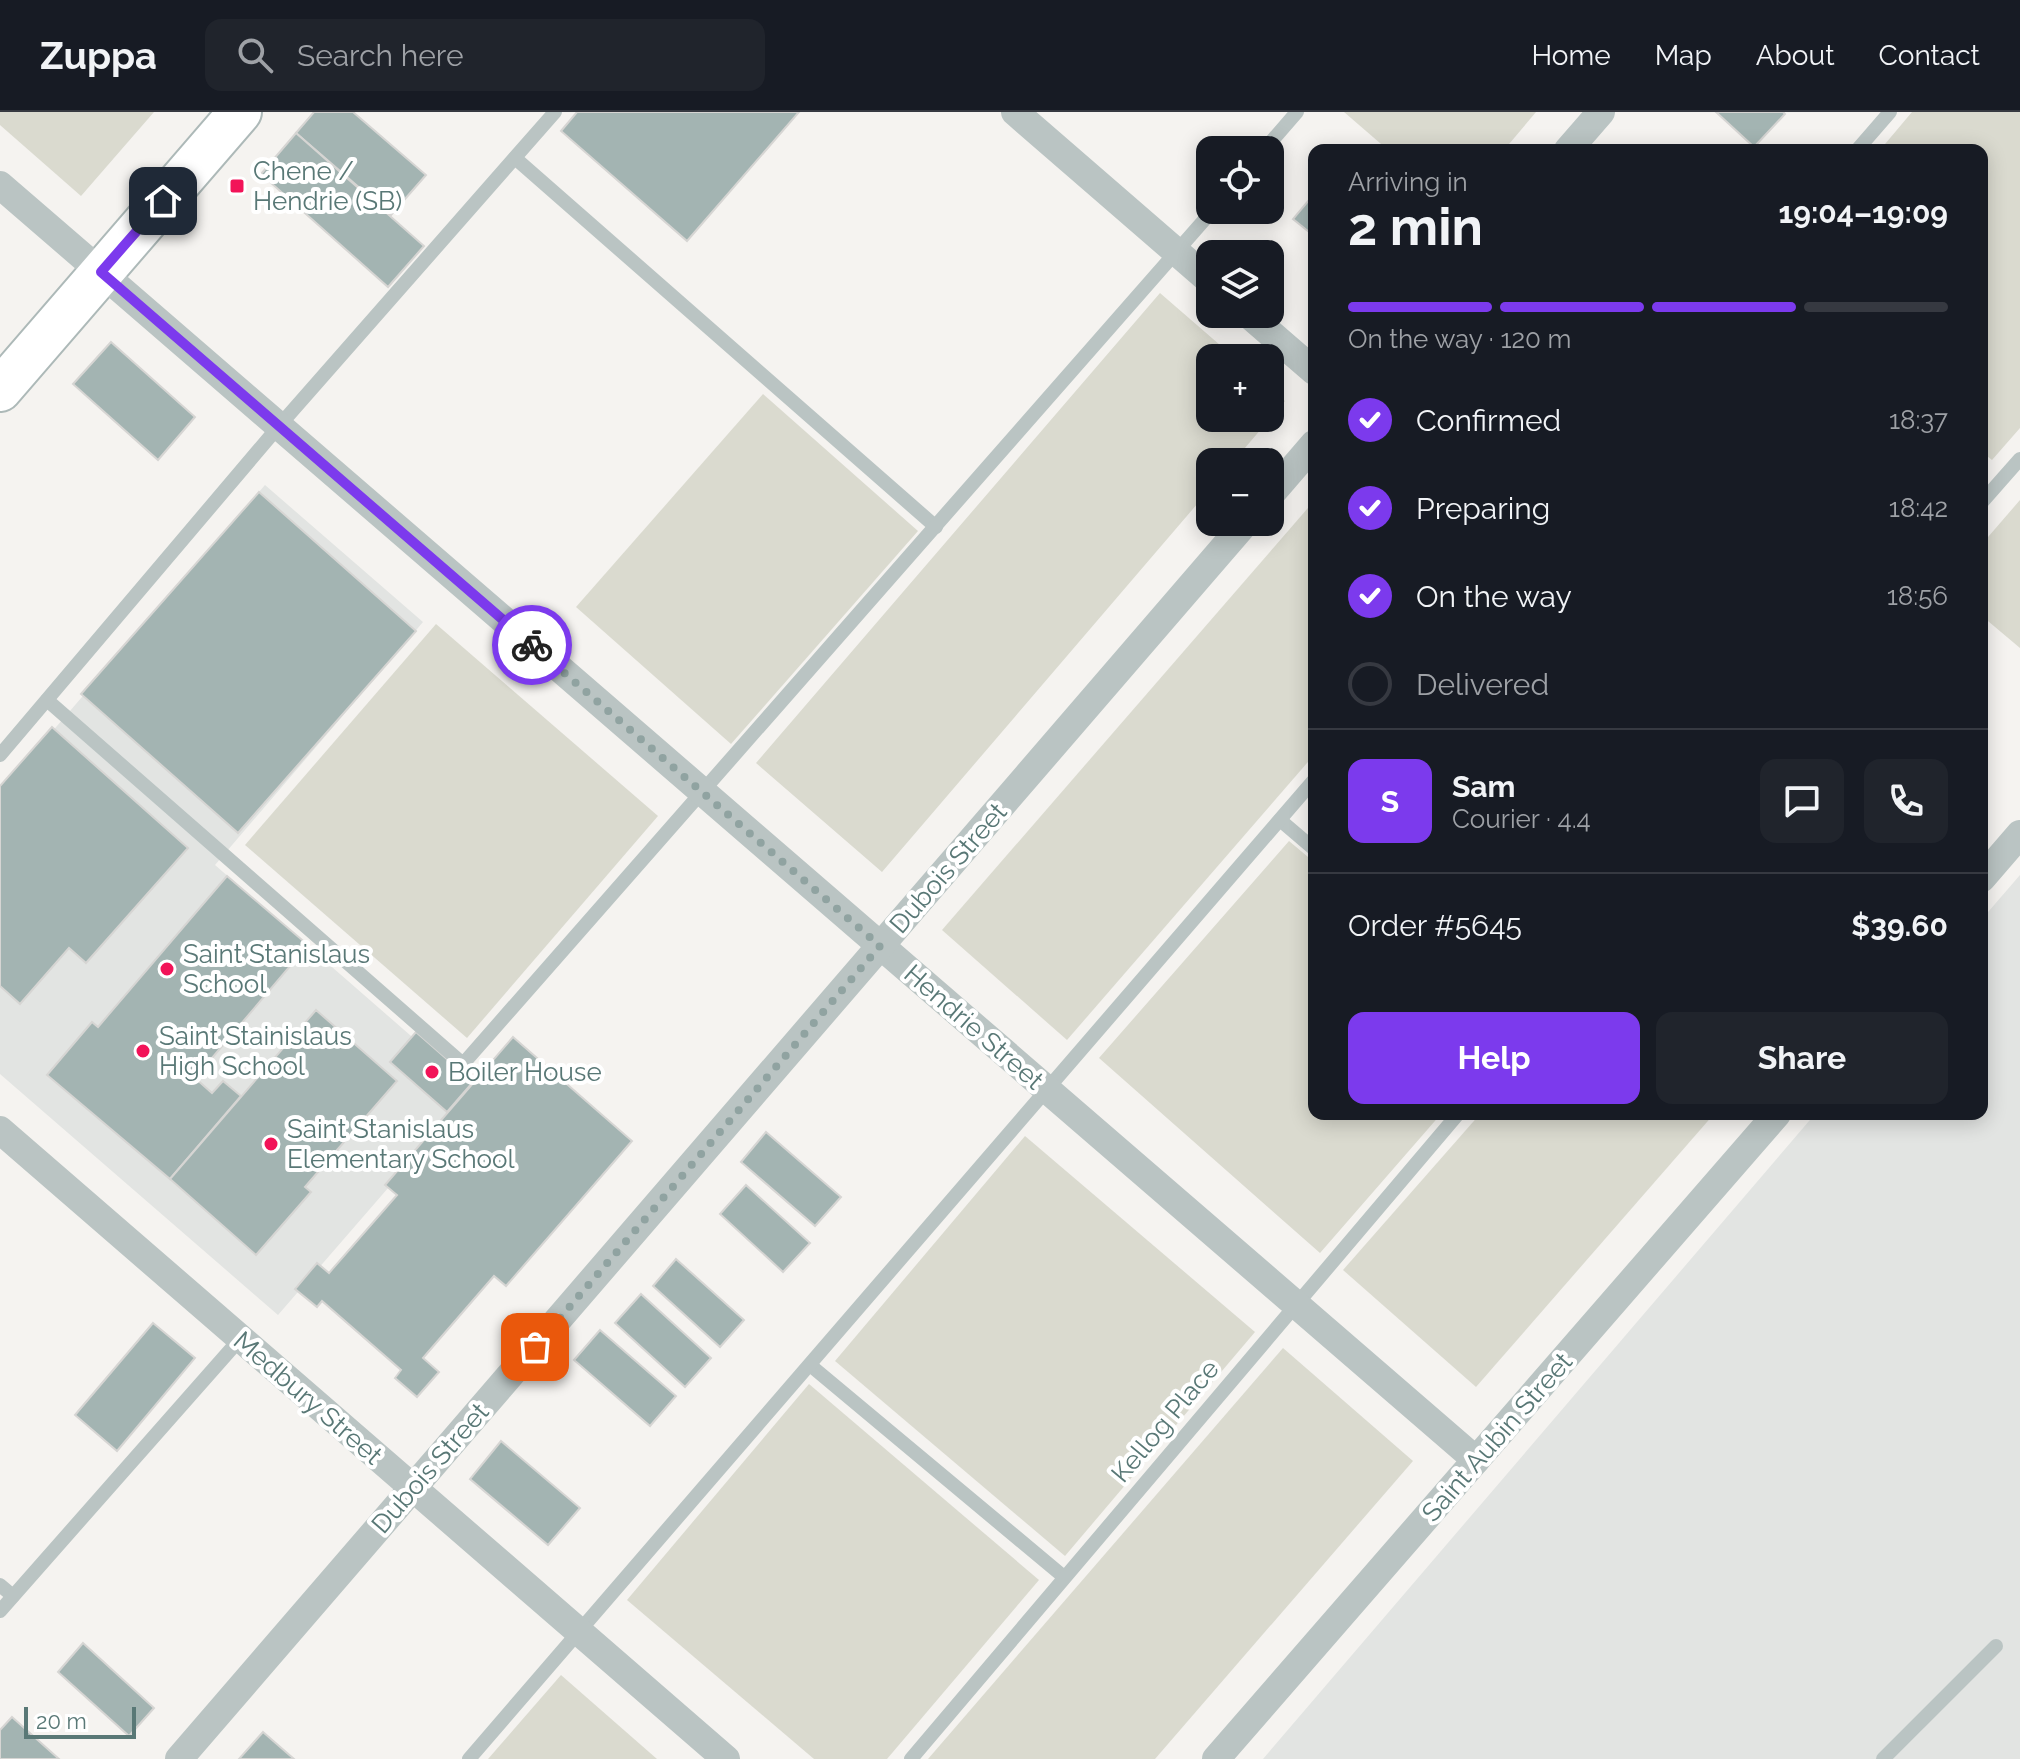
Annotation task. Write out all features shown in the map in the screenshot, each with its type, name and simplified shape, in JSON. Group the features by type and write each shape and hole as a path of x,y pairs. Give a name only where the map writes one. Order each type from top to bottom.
{"street":[{"path":"0,390 240,112"},
{"path":"1015,112 1196,269"},
{"path":"1573,144 1601,112"},
{"name":"Hendrie Street","path":"0,185 1476,1460"},
{"path":"1264,328 1308,366"},
{"path":"1284,479 1308,451"},
{"name":"Dubois Street","path":"179,1759 1234,536"},
{"path":"1988,871 2020,834"},
{"name":"Saint Aubin Street","path":"1216,1759 1772,1120"},
{"name":"Medbury Street","path":"0,1130 726,1759"}],"lane":[{"path":"0,755 279,426 555,112"},
{"path":"1276,136 1297,112"},
{"path":"1862,144 1890,112"},
{"path":"515,158 936,527"},
{"path":"47,700 463,1064 1201,224"},
{"path":"1988,489 2020,459"},
{"path":"469,1759 1308,787"},
{"path":"1280,820 1308,844"},
{"name":"Kellog Place","path":"911,1759 1453,1120"},
{"path":"0,1611 240,1339"},
{"path":"810,1365 1064,1577"},
{"path":"0,1585 13,1596"},
{"path":"1883,1759 1996,1646"}],"shaded area":[{"path":"0,112 154,112 81,196 0,125"},
{"path":"1344,112 1536,112 1509,144 1381,144"},
{"path":"1912,112 2020,112 2020,428 1992,460 1988,457 1988,144 1885,144"},
{"path":"1160,293 1196,324 1196,328 1200,328 1219,344 1196,344 1196,432 1259,432 1245,448 1196,448 1196,505 882,872 756,763"},
{"path":"763,394 918,531 731,744 576,607"},
{"name":"Saint Stanislaus School","path":"265,485 423,622 215,865 473,1090 278,1315 0,1074 0,792"},
{"path":"2020,500 2020,648 1988,621 1988,537"},
{"path":"1308,508 1308,762 1067,1040 942,930"},
{"path":"436,624 658,816 467,1038 245,845"},
{"path":"1289,841 1308,857 1308,1120 1436,1120 1320,1253 1099,1058"},
{"path":"2020,875 2020,1759 1263,1759 1810,1120 1988,1120 1988,912"},
{"path":"1475,1120 1709,1120 1476,1387 1343,1270"},
{"path":"1025,1136 1255,1332 1065,1556 835,1361"},
{"path":"1283,1348 1413,1461 1155,1759 928,1759"},
{"path":"809,1384 1039,1580 887,1759 814,1759 627,1600"},
{"path":"561,1675 657,1759 488,1759"}],"building":[{"path":"314,112 353,112 426,175 391,215 296,133"},
{"path":"577,112 799,112 687,241 561,131"},
{"path":"1716,112 1785,114 1757,144 1751,144"},
{"path":"296,133 424,246 388,287 261,174"},
{"path":"1308,201 1308,231 1293,219"},
{"path":"111,342 195,417 158,460 73,384"},
{"path":"259,492 416,631 238,833 81,694"},
{"path":"52,727 188,848 86,963 69,948 20,1004 0,986 0,786"},
{"name":"Saint Stainislaus High School","path":"227,876 308,945 195,1078 212,1093 223,1081 241,1096 170,1179 47,1075 92,1022 98,1027"},
{"name":"Saint Stanislaus Elementary School","path":"316,1010 397,1081 305,1187 311,1192 256,1255 170,1179"},
{"name":"Boiler House","path":"416,1032 473,1082 447,1112 390,1062"},
{"path":"513,1037 632,1141 506,1286 494,1276 423,1358 439,1372 417,1397 395,1378 401,1370 322,1301 317,1307 295,1289 317,1263 329,1273 397,1195 385,1185"},
{"path":"766,1132 841,1197 815,1226 741,1162"},
{"path":"746,1185 810,1243 783,1272 720,1214"},
{"path":"676,1259 744,1320 720,1347 653,1286"},
{"path":"641,1294 711,1358 685,1387 615,1323"},
{"path":"153,1323 195,1358 117,1451 75,1415"},
{"path":"600,1330 676,1396 650,1426 574,1360"},
{"path":"501,1441 580,1508 548,1545 470,1479"},
{"path":"83,1643 154,1708 129,1736 58,1672"},
{"path":"12,1717 59,1759 0,1759 0,1730"},
{"path":"263,1732 294,1759 239,1759"}],"way so far":[{"path":"532,645 880,946 535,1347"}],"place":[{"name":"Chene / Hendrie (SB)","path":"237,186"},
{"name":"Saint Stanislaus School","path":"167,969"},
{"name":"Saint Stainislaus High School","path":"143,1051"},
{"name":"Boiler House","path":"432,1072"},
{"name":"Saint Stanislaus Elementary School","path":"271,1144"}],"route":[{"path":"163,201 101,272 532,645"}]}
